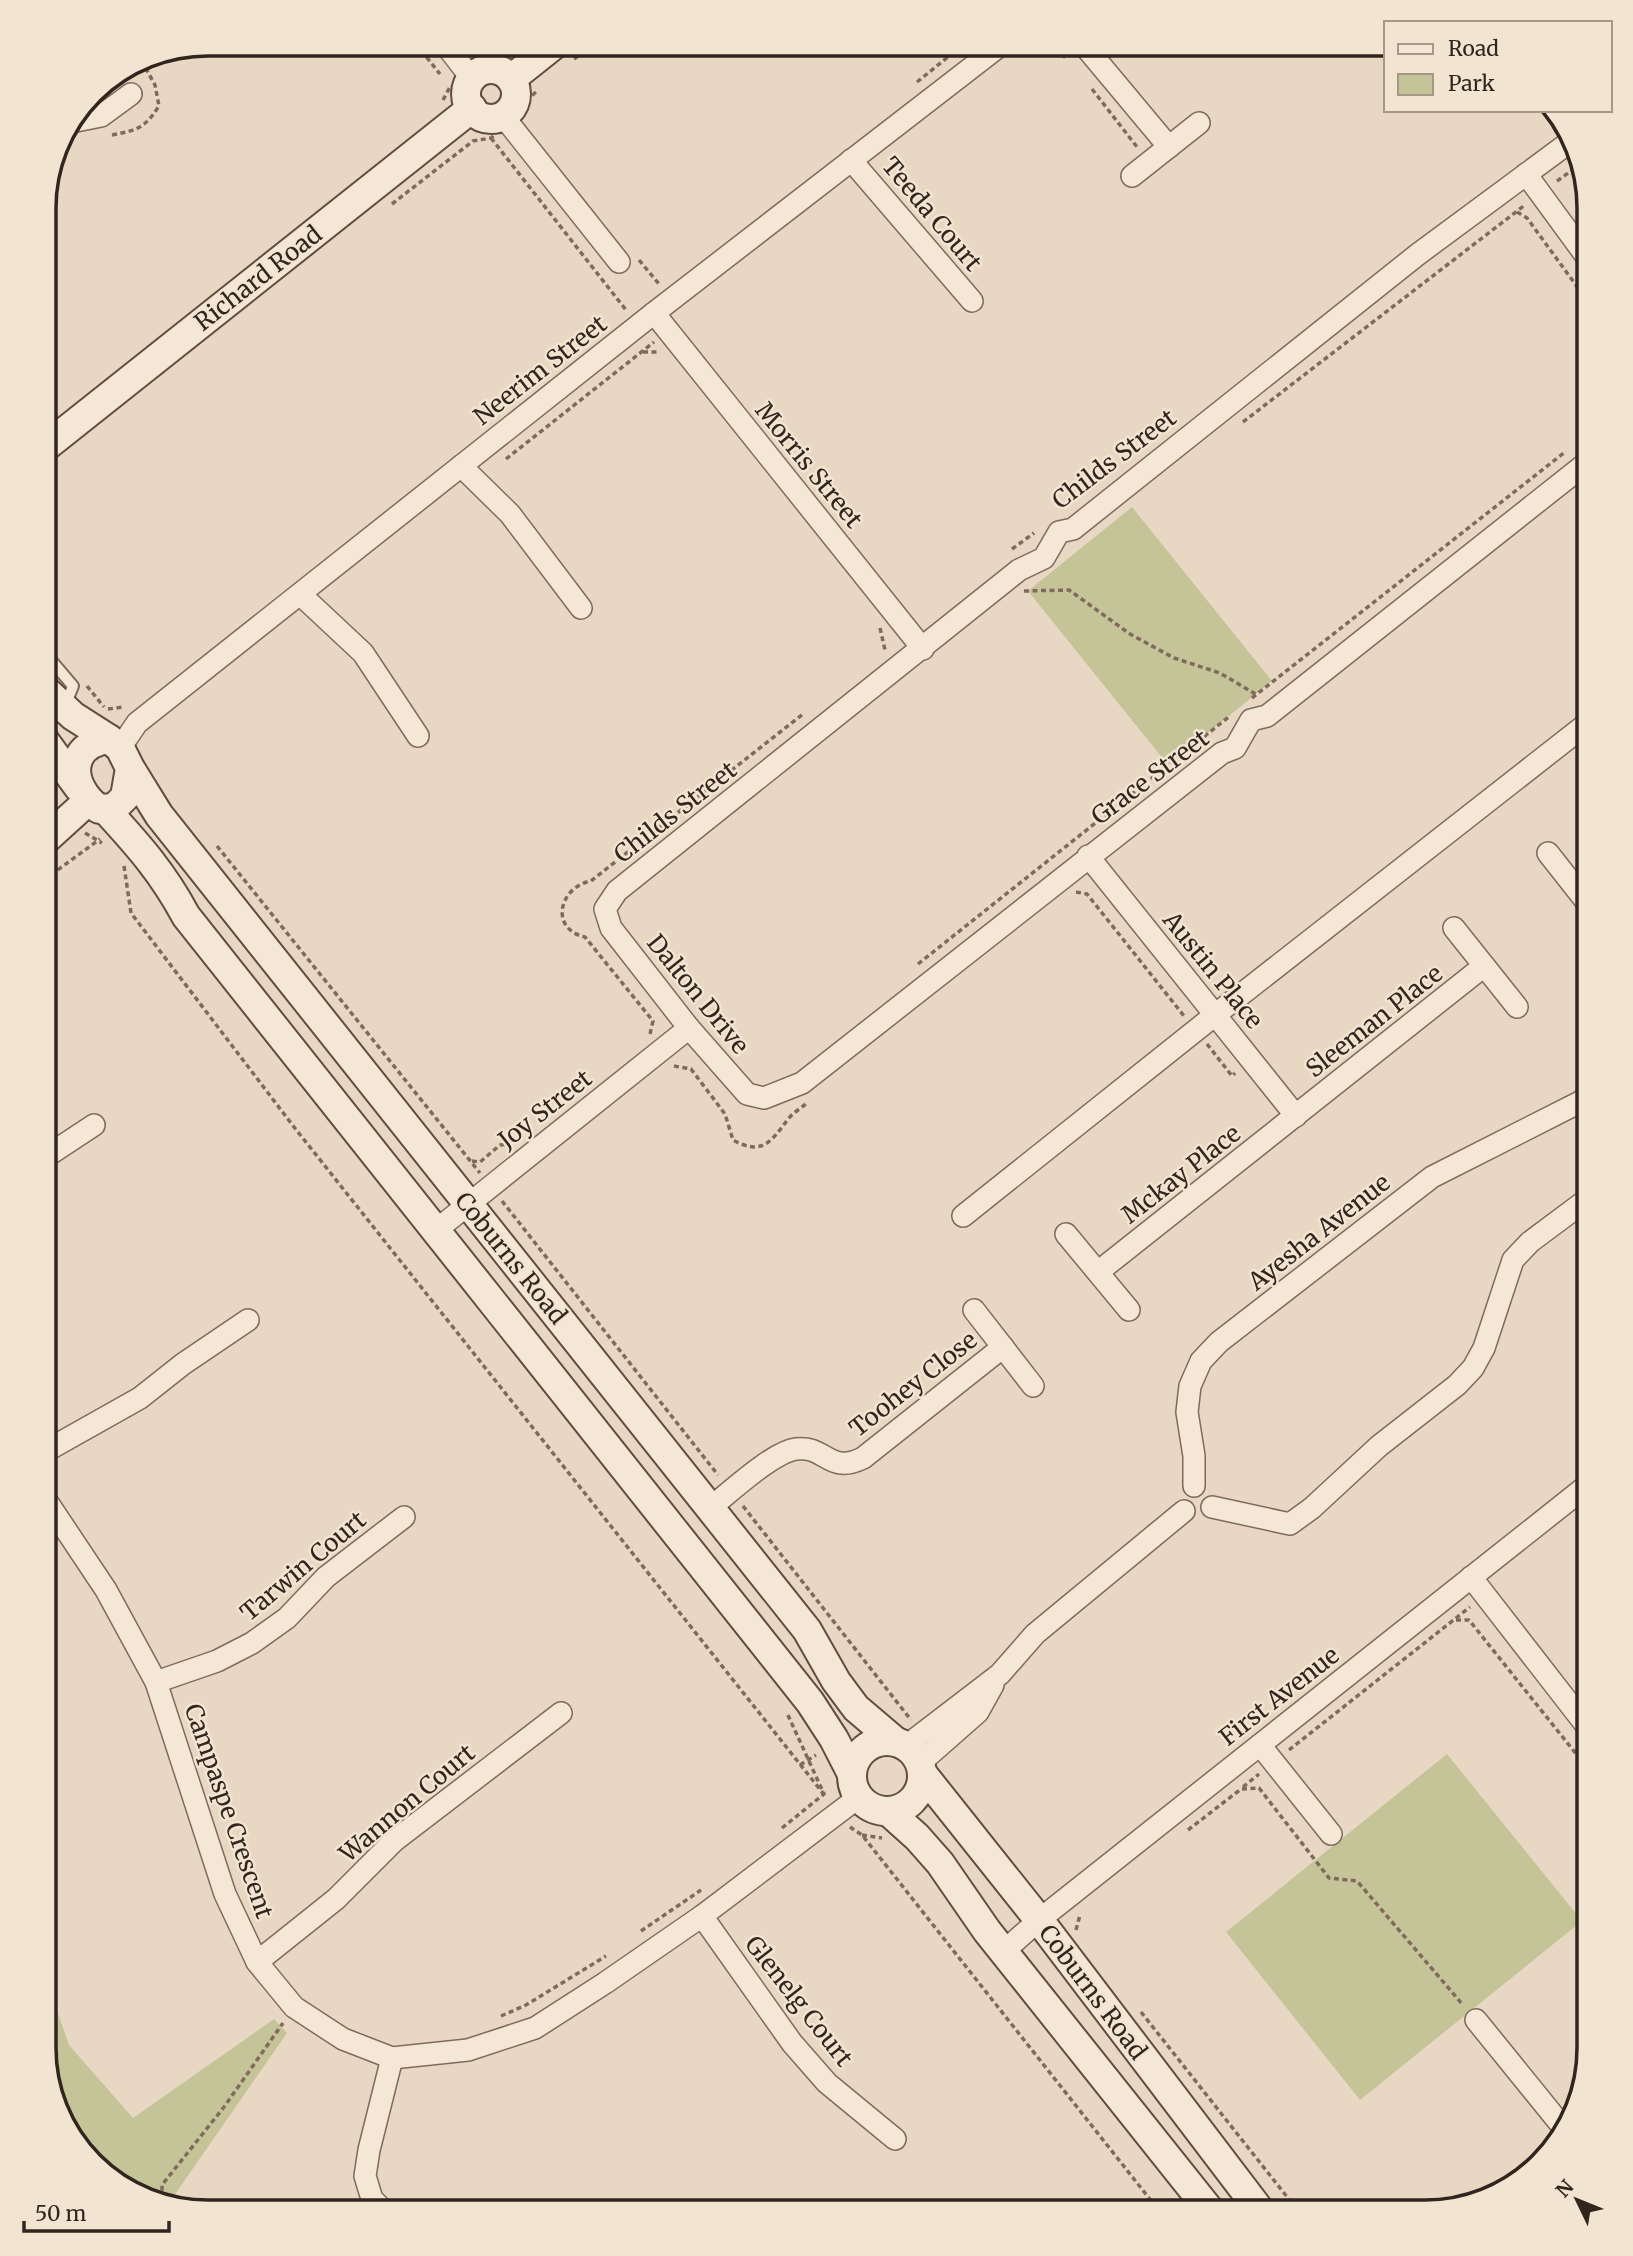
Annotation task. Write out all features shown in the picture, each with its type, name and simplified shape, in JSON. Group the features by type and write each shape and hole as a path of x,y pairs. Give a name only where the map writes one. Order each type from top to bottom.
{"street":[{"path":"454,56 472,79"},
{"path":"511,79 557,56"},
{"name":"Neerim Street","path":"120,752 137,723 654,313 986,56"},
{"path":"1093,56 1168,147"},
{"path":"501,126 516,95 511,79 503,72 486,69 472,79 467,92 471,108 478,115 501,126 619,262"},
{"path":"86,118 101,116 131,94"},
{"name":"Richard Road","path":"56,453 471,108"},
{"path":"1141,169 1199,123"},
{"name":"Childs Street","path":"605,909 617,891 1019,570 1044,558 1059,532 1073,529 1417,255 1564,147"},
{"name":"Teeda Court","path":"851,160 972,302"},
{"path":"1527,174 1577,243"},
{"name":"Morris Street","path":"654,313 923,649"},
{"path":"461,466 510,514 581,608"},
{"name":"Grace Street","path":"764,1098 802,1083 1088,856 1222,753 1235,748 1251,720 1267,716 1577,471"},
{"path":"301,595 363,653 418,736"},
{"name":"Coburns Road","path":"56,701 120,752 159,815 807,1630 836,1681 856,1708 911,1756 1252,2200"},
{"path":"962,1216 1577,731"},
{"path":"92,743 120,752 125,797 114,808 91,800 76,774 77,761 85,747 92,743"},
{"name":"Coburns Road","path":"56,755 91,800 136,842 167,881 186,916 810,1702 834,1739 850,1794"},
{"path":"56,831 91,800"},
{"path":"1548,853 1577,884"},
{"name":"Austin Place","path":"1088,856 1296,1116"},
{"name":"Dalton Drive","path":"605,909 611,928 689,1028 747,1094 764,1098"},
{"path":"1454,928 1517,1007"},
{"name":"Sleeman Place","path":"1296,1116 1484,967"},
{"name":"Joy Street","path":"435,1231 689,1028"},
{"name":"Ayesha Avenue","path":"911,1756 978,1712 1000,1674 1035,1634 1184,1511 1182,1496 1194,1486 1194,1456 1187,1412 1190,1386 1201,1361 1219,1342 1432,1177 1577,1104"},
{"name":"Mckay Place","path":"1098,1272 1296,1116"},
{"path":"56,1150 94,1125"},
{"path":"1212,1507 1290,1524 1312,1508 1379,1446 1457,1385 1473,1368 1484,1348 1513,1260 1530,1242 1577,1207"},
{"path":"1066,1234 1129,1310"},
{"name":"Toohey Close","path":"974,1310 1033,1386"},
{"path":"56,1445 140,1398 183,1364 248,1320"},
{"name":"Toohey Close","path":"710,1508 782,1453 805,1449 818,1452 839,1464 851,1464 863,1458 1003,1347"},
{"path":"1184,1511 1197,1517 1206,1514 1212,1507 1210,1493 1203,1487 1194,1486"},
{"name":"First Avenue","path":"1003,1952 1039,1920 1577,1493"},
{"name":"Campaspe Crescent","path":"56,1515 106,1590 156,1682 225,1894 257,1962 294,2007 343,2039 392,2058 468,2050 535,2028 702,1916 850,1794"},
{"name":"Tarwin Court","path":"156,1682 217,1661 252,1643 288,1618 326,1577 404,1517"},
{"path":"1471,1577 1577,1714"},
{"name":"Wannon Court","path":"257,1962 336,1899 394,1842 561,1713"},
{"path":"884,1741 911,1756 921,1785 917,1795 909,1803 888,1811 877,1810 850,1794 856,1762 862,1752 872,1744 884,1741"},
{"path":"1260,1745 1331,1834"},
{"name":"Coburns Road","path":"888,1811 917,1836 940,1863 1003,1952 1201,2200"},
{"name":"Glenelg Court","path":"702,1916 792,2043 827,2083 895,2139"},
{"path":"1476,2020 1558,2122"},
{"path":"373,2200 365,2176 392,2058"}],"lane":[{"path":"56,666 74,686 64,709"}],"path":[{"path":"426,56 441,75"},
{"path":"1064,56 1071,62"},
{"path":"1086,82 1141,169"},
{"path":"389,207 473,141 522,114 525,102 542,86"},
{"path":"501,126 627,312"},
{"path":"1242,423 1572,170"},
{"path":"1517,212 1527,218 1577,287"},
{"path":"1246,703 1577,443"},
{"path":"1016,596 1033,583"},
{"path":"1022,591 1069,590 1130,634 1174,658 1220,673 1256,695"},
{"path":"918,964 1235,712"},
{"path":"66,822 107,847"},
{"path":"123,861 131,912 294,1127 824,1794"},
{"path":"1187,1831 1485,1595"},
{"path":"1454,1620 1469,1620 1577,1755"},
{"path":"785,1709 824,1794"},
{"path":"1241,1788 1259,1788 1329,1878 1357,1881 1476,2020"},
{"path":"824,1794 850,1794 853,1830 862,1835 1151,2200"},
{"path":"1076,1930 1079,1916 1090,1907"},
{"path":"162,2193 162,2185 224,2107 294,2007"}],"green space":[{"path":"1132,507 1272,681 1168,765 1028,591"},
{"path":"1447,1754 1577,1915 1577,1925 1360,2100 1226,1932"},
{"path":"56,2008 69,2045 133,2118 274,2019 287,2033 174,2196 159,2192 124,2174 94,2148 76,2124 61,2087 57,2068"}]}
